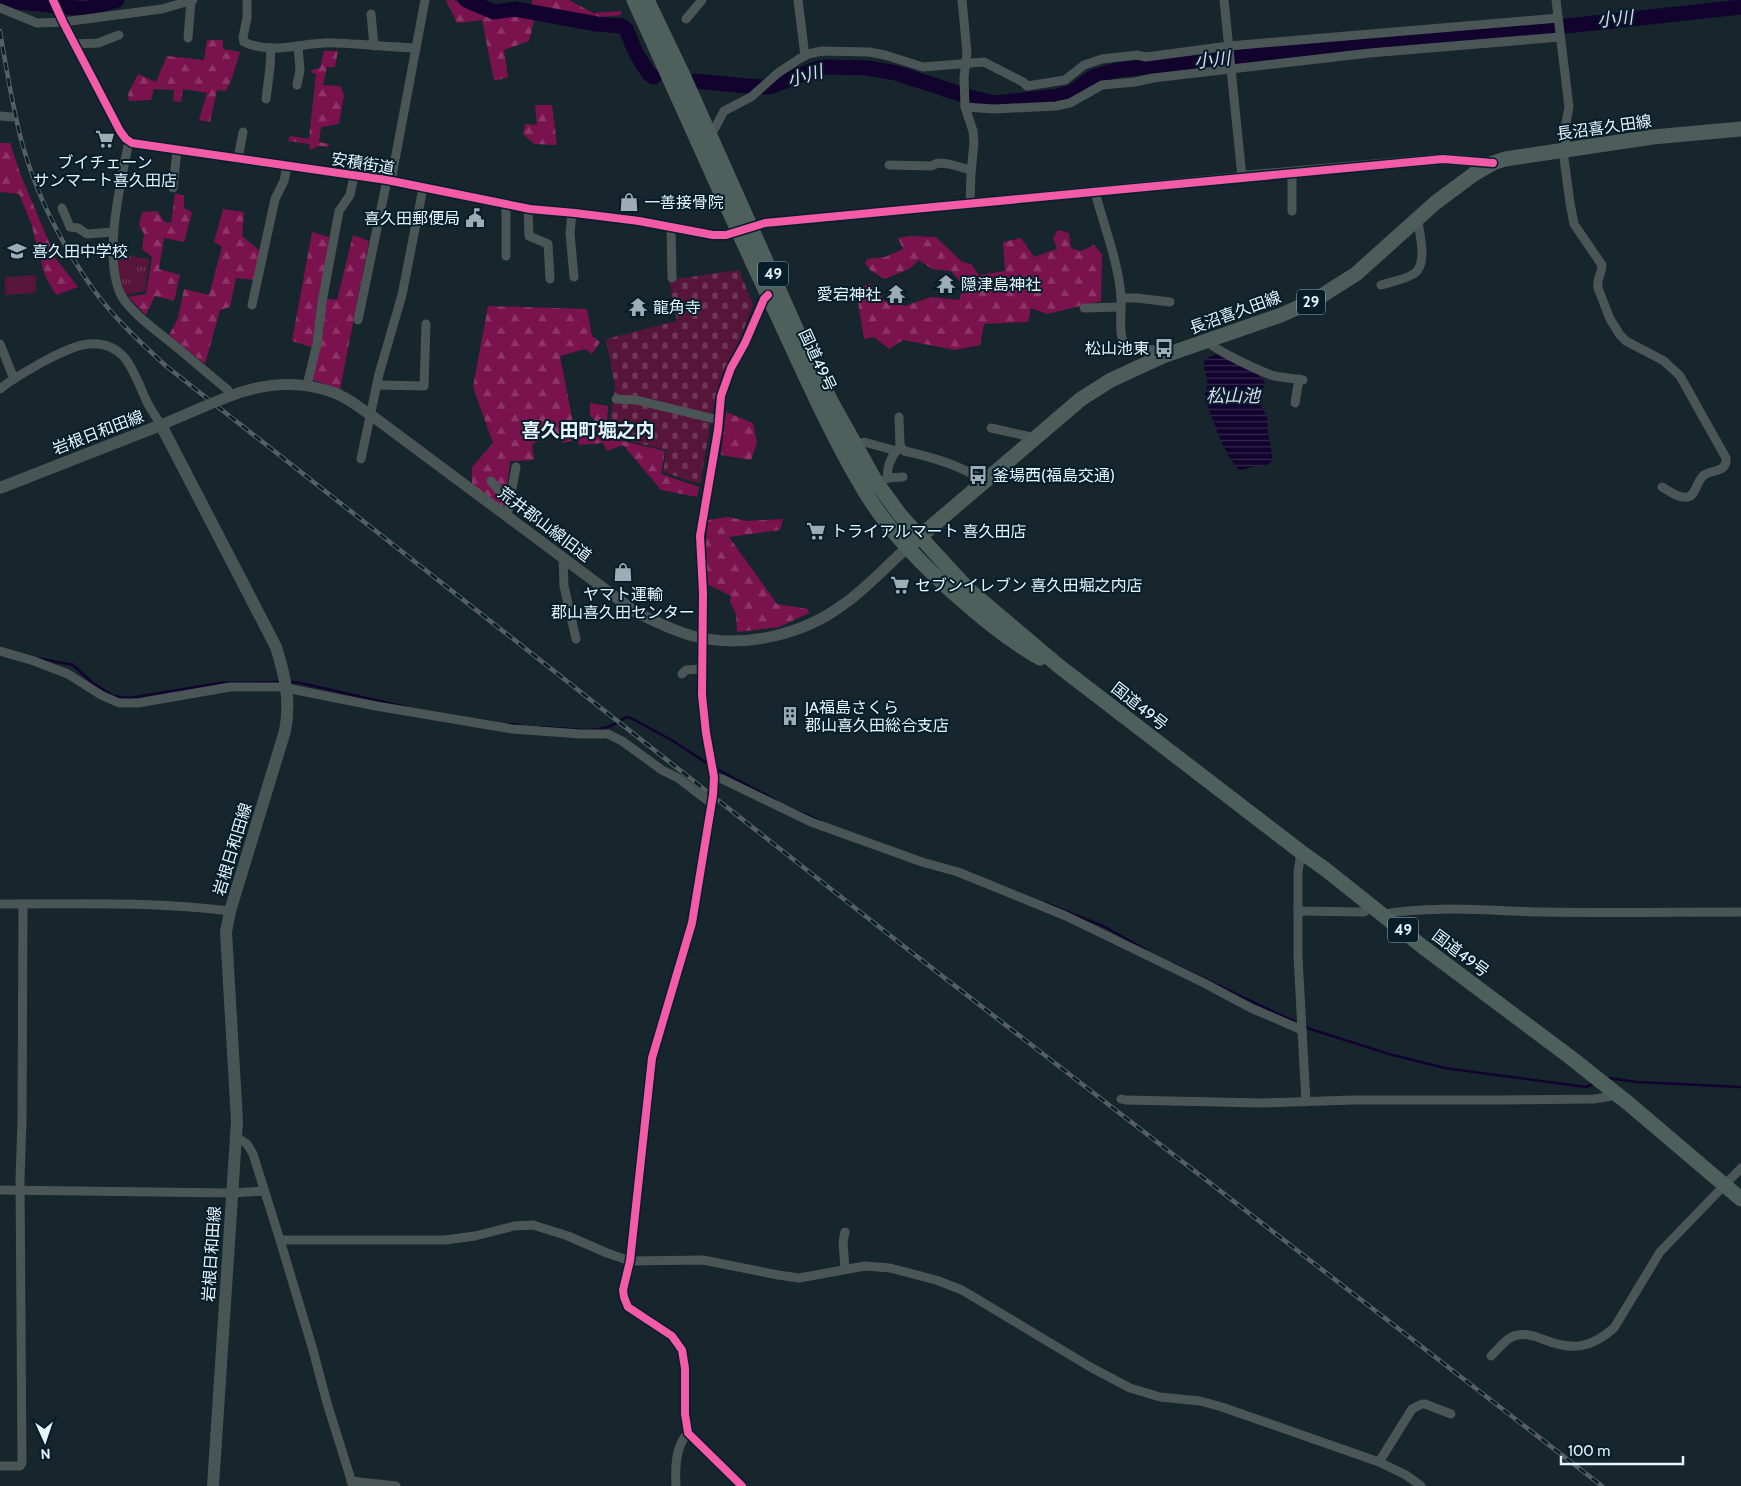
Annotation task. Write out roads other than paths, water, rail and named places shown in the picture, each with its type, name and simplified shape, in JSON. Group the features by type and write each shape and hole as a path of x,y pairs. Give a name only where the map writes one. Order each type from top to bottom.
{"highway":[{"name":"国道49号","path":"634,0 745,230 854,445 883,481 919,537 969,590 1060,667 1300,852 1325,869 1423,947 1532,1027 1618,1095 1741,1199"},
{"name":"国道49号","path":"647,0 708,134 768,295 865,491 906,548 985,621 1023,648 1060,667"}],"main road":[{"name":"長沼喜久田線","path":"906,548 1081,400 1110,380 1163,356 1281,315 1314,300 1356,274 1418,219 1474,174 1493,163 1505,159 1653,137 1741,129"},
{"name":"岩根日和田線","path":"0,488 161,425 276,647 287,688 288,703 285,731 230,912 226,932 237,1121 213,1486"}],"street":[{"path":"53,0 120,131 129,141 115,213 114,270 120,294 152,328 228,390 228,397"},
{"path":"0,8 37,23 63,22 162,9 192,0 188,38"},
{"path":"246,0 247,18 243,37 244,42 250,45 271,48 333,42 416,48"},
{"path":"358,320 389,180 425,0"},
{"path":"686,19 702,0"},
{"path":"798,0 805,56"},
{"path":"962,0 967,53 964,77 965,104 973,131 974,142 970,204"},
{"path":"1224,0 1244,177 1443,159 1493,163"},
{"path":"1556,0 1569,107 1565,128 1565,151 1574,224 1602,265 1602,271 1597,283 1613,326 1626,342 1664,361 1676,371 1690,392 1726,458 1726,465 1723,468 1705,474 1692,495 1688,497 1680,497 1662,487"},
{"path":"371,14 374,46"},
{"path":"708,134 715,128 724,111 751,97 778,73 805,56 822,51 869,52 923,67 984,62 1023,82 1027,86 1065,80 1084,65 1102,59 1137,55 1146,57 1229,46 1558,18"},
{"path":"74,44 98,43 119,35"},
{"path":"965,104 994,109 1056,106 1070,104 1102,85 1135,82 1153,78 1370,53 1560,37"},
{"path":"297,84 300,70 298,46"},
{"path":"266,99 271,48"},
{"path":"0,116 12,116"},
{"path":"238,159 243,132"},
{"name":"安積街道","path":"129,141 137,145 389,180 528,208 572,212 713,235 726,235 765,223 1244,177"},
{"path":"173,188 177,150"},
{"path":"889,165 931,166 938,163 971,170"},
{"path":"252,305 275,199 284,181 287,166"},
{"path":"1292,172 1292,211"},
{"path":"307,385 317,344 322,302 339,211 350,195 354,176"},
{"path":"361,459 377,386 402,295 423,188"},
{"path":"1095,192 1119,274 1121,338 1127,344 1142,350 1157,350 1163,356"},
{"path":"506,204 506,256"},
{"path":"62,208 70,227 78,228 87,234 114,232"},
{"path":"528,208 529,236 548,244 550,279"},
{"path":"572,212 570,233 574,277"},
{"path":"1381,285 1413,274 1419,268 1422,259 1418,219"},
{"path":"671,227 672,278"},
{"path":"742,1486 688,1433 685,1414 685,1368 682,1350 672,1336 628,1307 623,1290 630,1261 652,1058 692,924 712,804 714,777 703,709 700,536 719,420 721,396 726,381 764,299 768,295"},
{"path":"1084,308 1137,298 1170,302"},
{"path":"377,386 424,386 426,324"},
{"path":"1207,341 1219,350 1262,371 1301,380 1295,403"},
{"path":"0,344 5,383 68,348 103,344 119,353 127,362 147,403 161,425"},
{"name":"荒井郡山線旧道","path":"161,425 228,397 261,386 299,384 336,393 371,415 637,612 674,630 702,638 755,639 775,636 794,630 844,604 906,548"},
{"path":"616,399 636,400 719,420"},
{"path":"883,481 893,454 899,448 899,418"},
{"path":"992,428 1036,438"},
{"path":"854,445 864,442 934,457 973,474 984,482"},
{"path":"507,516 516,467"},
{"path":"883,481 903,477"},
{"path":"491,481 510,502"},
{"path":"563,558 564,586 576,639"},
{"path":"0,651 68,674 100,695 119,703 138,703 230,687 287,688 376,706 512,729 608,734 614,736 662,770 678,778 712,804"},
{"path":"682,674 686,670 702,669"},
{"path":"714,777 722,779 819,826 922,862 958,872 1066,916 1251,1008 1302,1030"},
{"path":"1300,852 1298,872 1298,957 1306,1102"},
{"path":"0,904 137,905 207,908 230,912"},
{"path":"0,1466 17,1467 22,1463 20,1191 23,904"},
{"path":"1298,911 1741,912"},
{"path":"1122,1099 1262,1103 1354,1100 1594,1099 1618,1095"},
{"path":"236,1137 244,1141 250,1148 280,1240 352,1484 396,1486"},
{"path":"1491,1356 1501,1345 1518,1335 1535,1336 1565,1347 1574,1347 1592,1343 1606,1335 1614,1328 1660,1252 1741,1168"},
{"path":"0,1190 232,1193 264,1191"},
{"path":"280,1240 445,1240 476,1236 514,1226 533,1225 568,1236 630,1261 703,1260 778,1276 799,1278 870,1266 890,1268 936,1280 962,1290 1092,1368 1130,1388 1160,1397 1200,1401 1222,1407 1379,1462 1406,1475 1421,1486"},
{"path":"845,1232 843,1242 845,1270"},
{"path":"1379,1462 1412,1409 1425,1404 1451,1414"},
{"path":"676,1486 675,1468 682,1441 688,1433"}],"water":[{"name":"松山池","path":"1217,354 1251,370 1262,378 1265,383 1259,401 1267,417 1273,460 1268,464 1239,470 1223,445 1205,399 1207,376 1204,362 1205,359"}],"waterway":[{"path":"0,0 85,9 117,0"},
{"name":"小川","path":"466,0 494,12 515,9 597,24 622,26 626,29 636,53 649,74 654,77"},
{"name":"小川","path":"695,81 770,87 818,68 868,68 896,73 970,97 995,103 1059,96 1072,92 1093,77 1117,70 1741,7"},
{"path":"37,658 73,665 93,683 113,696 129,698 221,683 281,682"},
{"path":"289,682 406,707"},
{"path":"590,730 609,726 626,717 631,718 673,741 708,764"},
{"path":"508,724 520,725"},
{"path":"540,727 584,730"},
{"path":"715,768 777,801"},
{"path":"797,811 822,822"},
{"path":"1045,903 1103,926 1146,950"},
{"path":"1171,963 1295,1022"},
{"path":"1304,1027 1389,1054 1445,1068 1586,1087 1593,1084"},
{"path":"1608,1078 1637,1082 1741,1087"}],"railway":[{"path":"0,31 21,139 34,179 60,236 101,300 166,366 906,948 1602,1486"}],"place":[{"name":"ブイチェーン サンマート喜久田店","path":"105,139"},
{"name":"一善接骨院","path":"629,202"},
{"name":"喜久田郵便局","path":"475,218"},
{"name":"喜久田中学校","path":"17,251"},
{"name":"隠津島神社","path":"946,284"},
{"name":"愛宕神社","path":"896,294"},
{"name":"龍角寺","path":"638,307"},
{"name":"松山池東","path":"1164,348"},
{"name":"釜場西(福島交通)","path":"978,475"},
{"name":"トライアルマート 喜久田店","path":"816,531"},
{"name":"ヤマト運輸 郡山喜久田センター","path":"623,572"},
{"name":"セブンイレブン 喜久田堀之内店","path":"900,585"},
{"name":"JA福島さくら 郡山喜久田総合支店","path":"790,716"}],"district":[{"name":"喜久田町堀之内","path":"588,430"}]}
